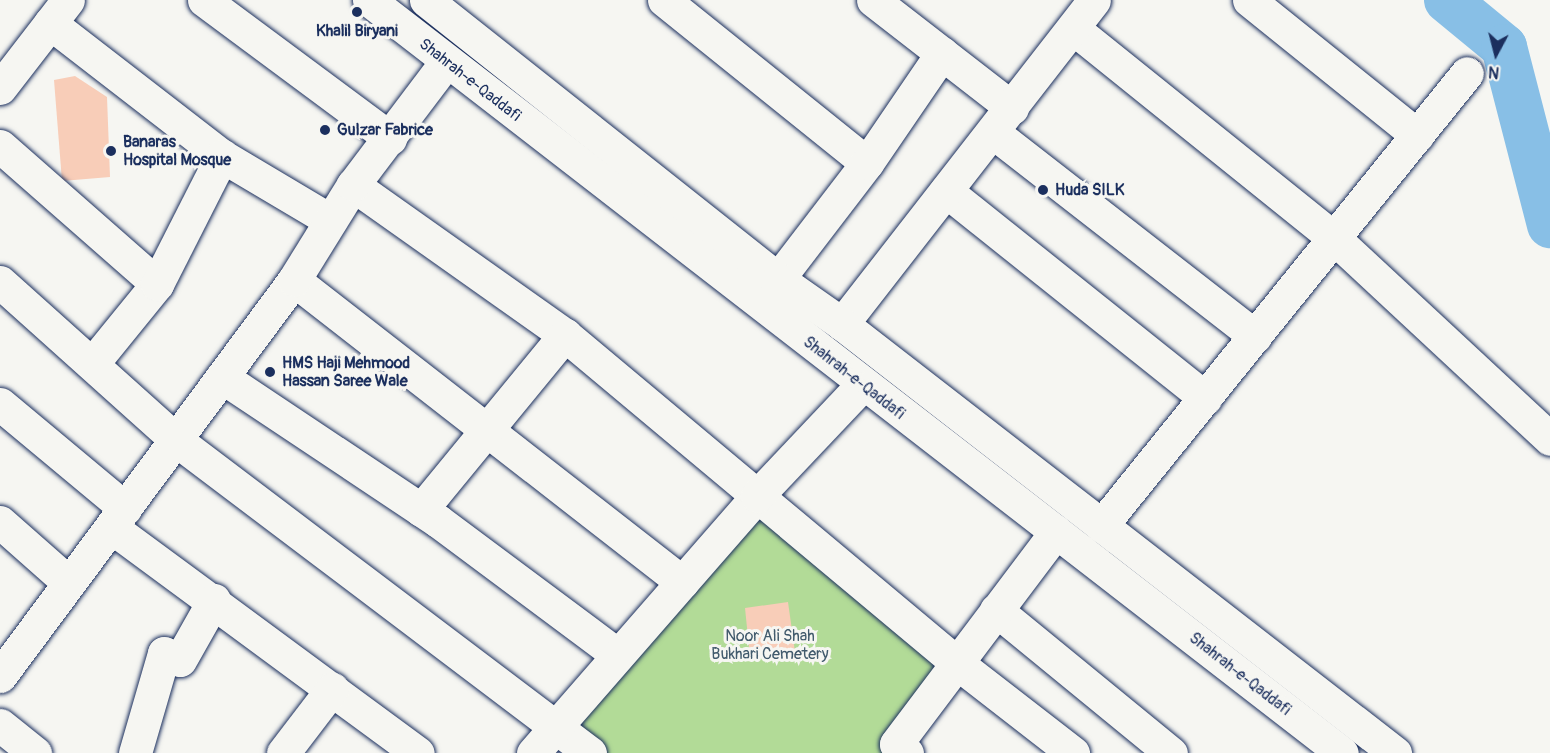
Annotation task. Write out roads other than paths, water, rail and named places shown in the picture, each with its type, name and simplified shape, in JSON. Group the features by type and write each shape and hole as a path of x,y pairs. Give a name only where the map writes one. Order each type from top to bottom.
{"street":[{"path":"204,0 390,138"},
{"name":"Shahrah-e-Qaddafi","path":"369,0 862,385 1342,753"},
{"name":"Shahrah-e-Qaddafi","path":"426,0 778,279 842,324 1395,753"},
{"path":"664,0 867,163"},
{"path":"873,0 942,53 1003,120 1255,336"},
{"path":"1249,0 1417,135"},
{"path":"842,324 1003,120 1080,10 1334,238 1550,439"},
{"path":"0,88 59,11 222,156 330,220"},
{"path":"778,279 867,163 942,53"},
{"path":"0,676 294,280 353,185 446,62"},
{"path":"1101,526 1467,73"},
{"path":"0,146 157,284"},
{"path":"92,364 157,284 222,156"},
{"path":"353,185 565,335 957,663 1073,753"},
{"path":"946,191 1205,398"},
{"path":"294,280 682,582"},
{"path":"0,282 176,440 590,753"},
{"path":"421,510 565,335"},
{"path":"222,377 421,510 618,655"},
{"path":"533,753 757,496 862,385"},
{"path":"0,404 118,518 214,600 418,753"},
{"path":"0,522 69,583"},
{"path":"908,753 896,744 1056,532"},
{"path":"135,753 164,653 180,660 214,600"},
{"path":"996,610 1171,753"},
{"path":"283,753 332,689"},
{"path":"0,725 35,753"}],"waterway":[{"path":"1447,0 1504,47 1550,225"}],"place":[{"name":"Khalil Biryani","path":"357,12"},
{"name":"Gulzar Fabrice","path":"325,130"},
{"name":"Banaras Hospital Mosque","path":"111,151"},
{"name":"Huda SILK","path":"1043,190"},
{"name":"HMS Haji Mehmood Hassan Saree Wale","path":"270,372"}],"park label":[{"name":"Noor Ali Shah Bukhari Cemetery","path":"770,645"}]}
